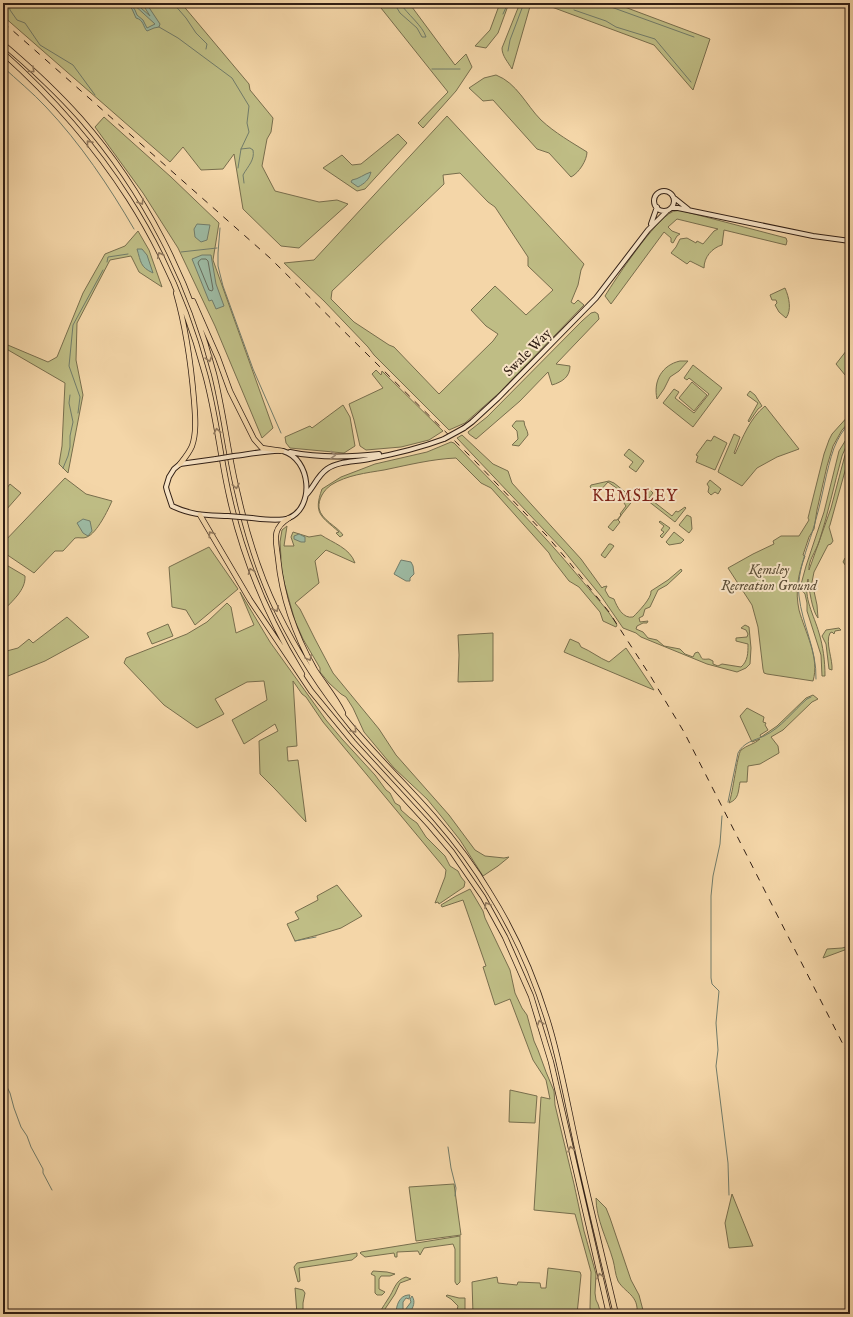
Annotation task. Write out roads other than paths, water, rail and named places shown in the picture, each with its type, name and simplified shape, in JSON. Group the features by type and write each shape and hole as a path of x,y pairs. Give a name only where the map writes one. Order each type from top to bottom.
{"highway":[{"path":"3,44 59,96 105,150 144,205 177,269 199,323 213,370 245,526 256,560 277,611 294,643 319,684 345,719 458,845 491,894 517,943 540,996 553,1041 616,1314"},
{"path":"3,53 56,105 108,168 144,223 171,276 183,306 205,375 228,493 249,567 259,592 284,644 304,677 339,726"},
{"path":"177,269 184,279 218,358 230,391 254,439 262,448 282,451"},
{"path":"171,276 188,346 195,411 195,429 192,444 180,464"},
{"path":"200,516 250,600 290,662 311,691 339,726 452,852 483,897 505,937 517,963 535,1010 551,1062 609,1314"},
{"path":"289,518 278,527 276,538 280,576 286,603 293,626 302,644 325,685 341,708 345,719"}],"main road":[{"path":"673,196 674,203 671,208 667,211 657,208 654,200 659,193 666,191 673,196 691,211"},
{"name":"Swale Way","path":"648,230 654,219 657,208"},
{"path":"671,208 678,208 813,236 850,241"},
{"name":"Swale Way","path":"289,518 302,506 305,496 317,479 328,468 338,464 417,448 444,439 472,422 498,398 596,298 648,230 667,211"},
{"path":"282,451 293,455 303,466 307,483 305,496"},
{"name":"Swale Way","path":"180,464 282,451 321,455 360,456 394,453"},
{"path":"180,464 174,469 169,477 166,487 172,506 200,516 289,518"}],"water":[{"path":"126,3 130,3 147,28 155,24 132,3 139,3 141,8 150,16 142,3 146,3 160,24 159,27 147,31 142,22 136,18 132,9"},
{"path":"371,172 366,181 358,187 351,182 352,180"},
{"path":"197,224 210,225 207,240 201,242 195,237 194,229"},
{"path":"137,249 142,249 147,255 153,273 143,266"},
{"path":"202,255 211,255 216,284 224,306 216,309 212,300 209,301 192,259"},
{"path":"83,519 90,521 92,531 88,536 83,533 77,523"},
{"path":"299,534 305,537 305,542 294,539 294,536"},
{"path":"401,560 411,562 413,566 414,574 410,578 410,581 406,581 394,574"},
{"path":"410,1295 409,1299 406,1298 403,1302 403,1309 405,1310 411,1302 410,1299 412,1296 414,1302 410,1313 396,1314 400,1299"}],"waterway":[{"path":"9,3 10,10 17,20 25,23 40,45 73,65 95,95"},
{"path":"173,3 196,33 207,44 206,49"},
{"path":"394,3 400,13 417,28 422,37 426,37 422,29 400,3"},
{"path":"503,14 508,3"},
{"path":"508,51 510,40 524,3"},
{"path":"600,3 694,37"},
{"path":"574,10 606,21 616,27 655,39 691,82"},
{"path":"159,27 178,38 232,78 249,106 247,123 249,132 241,149 238,168"},
{"path":"3,67 41,102 71,135 104,181 134,229"},
{"path":"432,69 460,69"},
{"path":"241,149 250,148 253,150 251,163 243,175 244,183"},
{"path":"220,228 218,266 223,286 253,369 281,433"},
{"path":"181,252 217,248"},
{"path":"107,262 108,257 128,254"},
{"path":"78,413 80,397 69,366 73,325 103,270"},
{"path":"63,468 70,447 70,436 73,422 69,403 70,395"},
{"path":"816,679 816,668 812,647 803,617 799,596 801,567 834,448 841,434 850,422"},
{"path":"728,802 740,749 749,742 776,729 807,699 811,697"},
{"path":"722,816 720,844 713,876 711,896 711,978 712,984 719,991 716,1023 718,1050 716,1066 728,1163 729,1195"},
{"path":"295,941 316,937"},
{"path":"4,1081 10,1093 21,1127 27,1136 52,1190"},
{"path":"448,1147 456,1188 455,1196"}],"railway":[{"path":"3,22 270,258 474,460 547,536 569,562 609,612 684,732 850,1058"}],"district":[{"name":"KEMSLEY","path":"635,495"}],"park label":[{"name":"Kemsley Recreation Ground","path":"769,578"}]}
